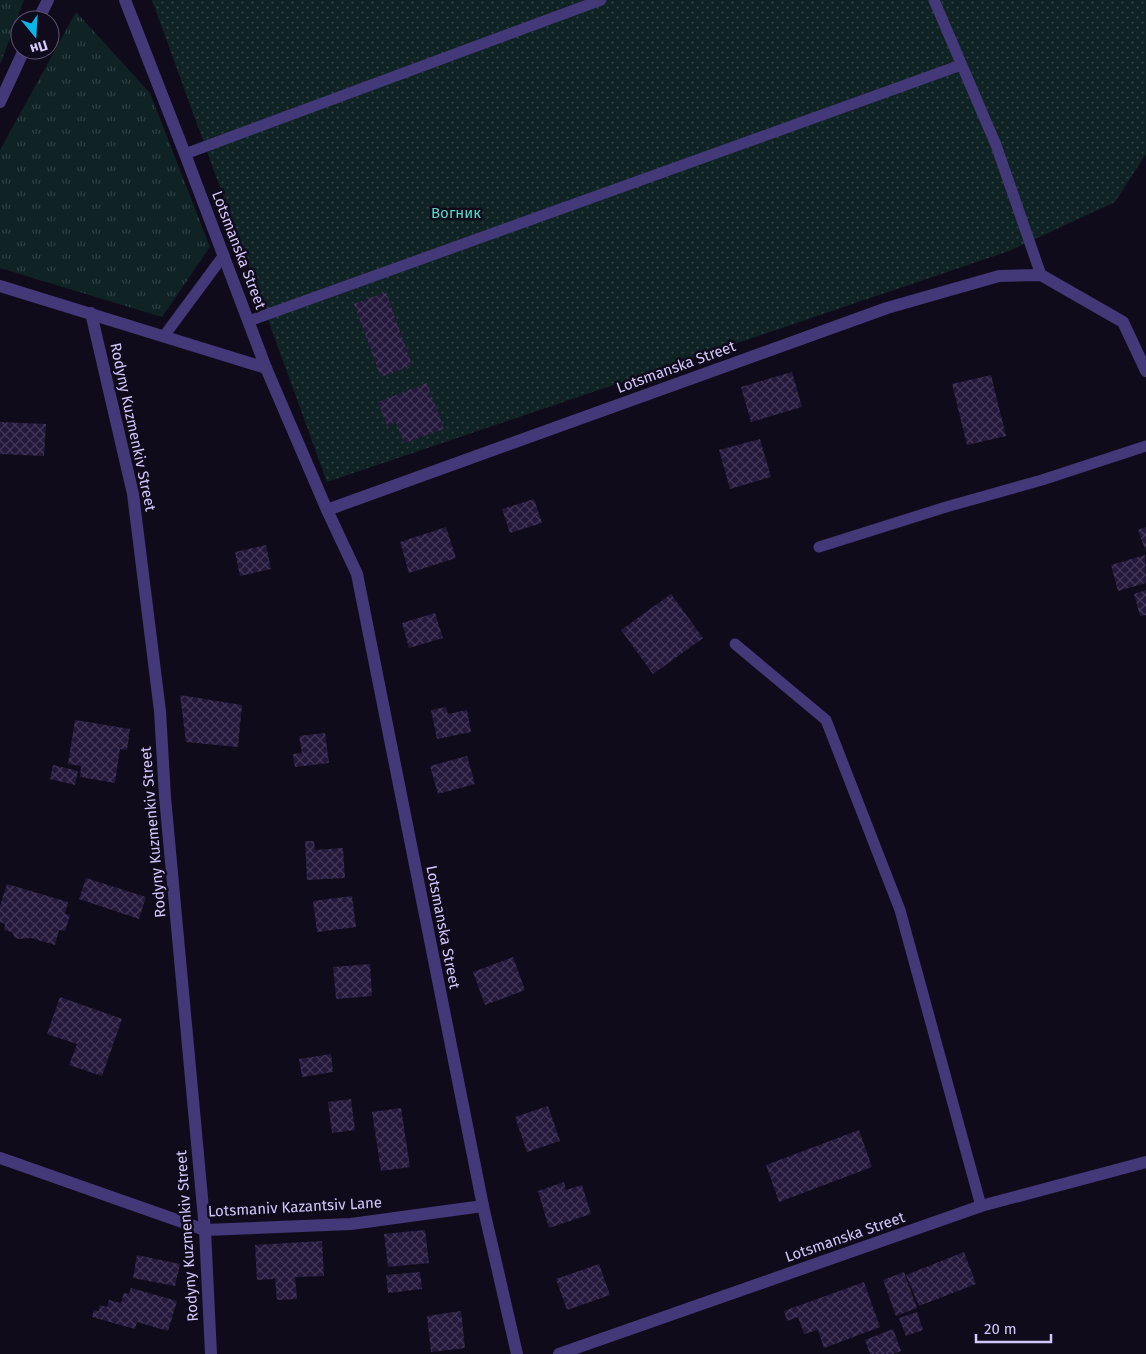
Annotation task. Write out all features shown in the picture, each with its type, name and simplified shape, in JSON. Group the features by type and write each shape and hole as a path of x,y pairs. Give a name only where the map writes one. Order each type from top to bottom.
{"street":[{"name":"Lotsmanska Street","path":"124,0 186,154 266,368 327,510 357,574 482,1206 517,1354"},
{"path":"0,102 19,60"},
{"name":"Lotsmanska Street","path":"327,510 887,308 998,276 1040,275"},
{"path":"1040,275 1124,322 1146,371"},
{"path":"0,286 266,368"},
{"name":"Rodyny Kuzmenkiv Street","path":"90,313 135,504 160,711 165,797 204,1230 211,1354"},
{"name":"Lotsmaniv Kazantsiv Lane","path":"0,1158 204,1230 351,1224 482,1206"},
{"name":"Lotsmanska Street","path":"559,1354 981,1206 1146,1162"}],"lane":[{"path":"186,154 601,0"},
{"path":"934,0 996,145 1040,275"},
{"path":"248,321 961,64"},
{"path":"164,336 224,255"},
{"path":"819,547 946,507 1042,480 1146,446"},
{"path":"735,644 826,720 900,910 981,1206"}],"green space":[{"path":"0,0 24,0 20,10 10,10 10,38 0,65"},
{"name":"Вогник","path":"152,0 1146,0 1146,154 1115,202 1009,251 327,482"},
{"path":"76,12 150,93 210,247 162,317 0,268 0,150 50,60 60,60 60,41"}],"building":[{"path":"386,292 412,365 381,377 354,304"},
{"path":"792,372 802,407 751,422 741,387"},
{"path":"991,375 1006,436 967,445 952,384"},
{"path":"427,383 444,429 404,443 396,422 387,426 378,402"},
{"path":"0,422 46,424 44,456 0,454"},
{"path":"760,439 771,477 730,489 719,450"},
{"path":"534,499 542,523 510,533 502,509"},
{"path":"446,527 456,558 409,573 400,542"},
{"path":"1146,527 1146,552 1138,530"},
{"path":"266,545 271,569 240,576 235,552"},
{"path":"1145,555 1146,583 1118,591 1111,565"},
{"path":"1146,590 1146,615 1140,616 1134,594"},
{"path":"671,594 703,638 653,674 621,630"},
{"path":"435,613 443,638 409,648 402,623"},
{"path":"180,695 242,705 238,747 186,742"},
{"path":"446,707 448,714 467,710 471,732 437,739 431,710"},
{"path":"75,720 130,729 127,750 120,749 115,783 80,777 81,766 68,764"},
{"path":"325,733 329,763 295,767 293,754 302,753 299,736"},
{"path":"467,756 475,784 438,794 430,766"},
{"path":"53,765 78,771 75,785 50,779"},
{"path":"305,841 314,841 315,850 343,848 345,878 307,880"},
{"path":"86,878 146,897 139,919 79,899"},
{"path":"7,884 68,902 65,914 70,915 65,931 59,930 55,945 31,938 15,938 12,932 4,930 5,924 0,922 0,906"},
{"path":"352,896 356,927 317,932 313,901"},
{"path":"513,957 525,990 485,1005 473,972"},
{"path":"370,964 372,996 336,999 333,967"},
{"path":"60,997 122,1019 102,1076 69,1065 77,1044 47,1034"},
{"path":"331,1054 333,1072 302,1077 299,1059"},
{"path":"351,1099 355,1130 332,1133 328,1102"},
{"path":"548,1106 560,1141 527,1152 515,1117"},
{"path":"401,1108 410,1167 381,1171 372,1112"},
{"path":"859,1130 872,1167 779,1202 766,1165"},
{"path":"564,1182 566,1190 582,1185 591,1214 549,1228 538,1191"},
{"path":"425,1230 429,1263 388,1267 384,1234"},
{"path":"322,1241 324,1276 295,1277 297,1299 277,1300 275,1279 257,1280 255,1245"},
{"path":"964,1252 976,1284 919,1306 906,1275"},
{"path":"137,1255 180,1264 175,1286 133,1278"},
{"path":"599,1264 610,1295 567,1310 556,1279"},
{"path":"420,1272 422,1289 388,1293 386,1275"},
{"path":"904,1272 917,1308 896,1316 883,1280"},
{"path":"864,1282 880,1327 824,1348 818,1330 804,1334 798,1317 787,1321 784,1311"},
{"path":"131,1288 177,1301 168,1331 137,1322 135,1329 92,1317 94,1310 99,1311 100,1305 107,1307 109,1300 121,1303 124,1293 129,1294"},
{"path":"461,1311 465,1348 431,1352 427,1316"},
{"path":"917,1312 923,1330 906,1336 899,1318"},
{"path":"893,1329 901,1351 893,1354 870,1354 865,1340"}]}
